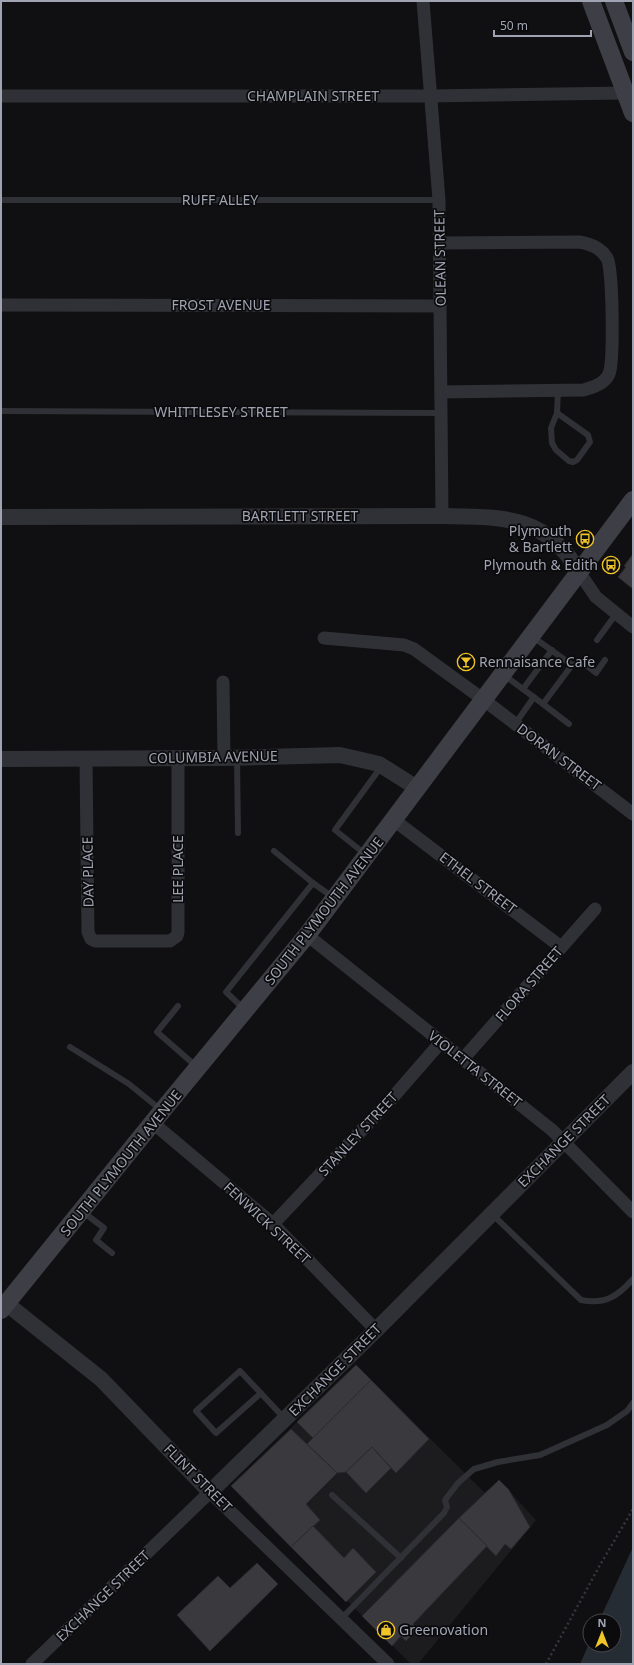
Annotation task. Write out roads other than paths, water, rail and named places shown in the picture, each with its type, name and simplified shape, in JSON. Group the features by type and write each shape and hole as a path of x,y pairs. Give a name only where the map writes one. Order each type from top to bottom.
{"main road":[{"path":"591,1 624,93 633,113"},
{"path":"614,1 633,52"},
{"name":"SOUTH PLYMOUTH AVENUE","path":"3,1305 82,1211 307,935 368,856 417,788 633,500"}],"street":[{"name":"OLEAN STREET","path":"423,1 439,200 442,516"},
{"name":"CHAMPLAIN STREET","path":"1,96 430,96 624,93"},
{"path":"440,243 579,242 596,246 608,258 611,282 611,358 609,375 599,384 584,390 441,392"},
{"name":"FROST AVENUE","path":"1,305 440,306"},
{"name":"BARTLETT STREET","path":"1,517 442,516 501,518 525,524 542,533 562,548 579,572"},
{"path":"579,572 596,597 633,627"},
{"name":"DORAN STREET","path":"324,638 409,646 484,700 633,814"},
{"path":"223,682 230,758"},
{"name":"COLUMBIA AVENUE","path":"1,759 230,758 340,755 380,764 417,788"},
{"name":"LEE PLACE","path":"136,941 170,941 177,936 178,758"},
{"name":"DAY PLACE","path":"86,759 88,932 91,939 95,941 136,941"},
{"name":"ETHEL STREET","path":"394,820 561,947"},
{"name":"FLORA STREET","path":"463,1059 595,909"},
{"name":"VIOLETTA STREET","path":"307,935 564,1141 633,1212"},
{"name":"STANLEY STREET","path":"273,1224 394,1096 441,1042"},
{"name":"EXCHANGE STREET","path":"32,1664 376,1330 633,1072"},
{"name":"FENWICK STREET","path":"158,1117 273,1224 376,1330"},
{"name":"FLINT STREET","path":"3,1305 101,1379 210,1492 388,1664"}],"lane":[{"name":"RUFF ALLEY","path":"1,200 439,200"},
{"path":"557,413 590,438 590,442 577,460 573,462 569,461 556,450 552,443 551,428 557,413 558,390"},
{"name":"WHITTLESEY STREET","path":"1,411 441,413"},
{"path":"597,640 616,614"},
{"path":"531,636 572,665"},
{"path":"523,689 540,670 552,650"},
{"path":"543,704 556,682 572,665 582,662 596,673 605,660"},
{"path":"503,674 569,724"},
{"path":"515,724 534,697"},
{"path":"230,758 238,833"},
{"path":"368,856 335,830 382,766"},
{"path":"274,851 335,899"},
{"path":"245,1010 226,992 313,883"},
{"path":"178,1006 157,1032 198,1068"},
{"path":"70,1047 129,1084 158,1117"},
{"path":"82,1211 104,1228 96,1240 112,1253"},
{"path":"492,1214 582,1300 592,1302 605,1300 621,1292 633,1279"},
{"path":"261,1392 216,1433 196,1411 240,1371 261,1392 285,1419"},
{"path":"341,1619 444,1513 446,1507 445,1500 458,1482 474,1469 498,1462 540,1454 607,1425 627,1411 633,1403"},
{"path":"332,1495 401,1558"}],"place":[{"name":"Plymouth & Bartlett","path":"585,539"},
{"name":"Plymouth & Edith","path":"611,565"},
{"name":"Rennaisance Cafe","path":"466,662"},
{"name":"Greenovation","path":"386,1630"}]}
